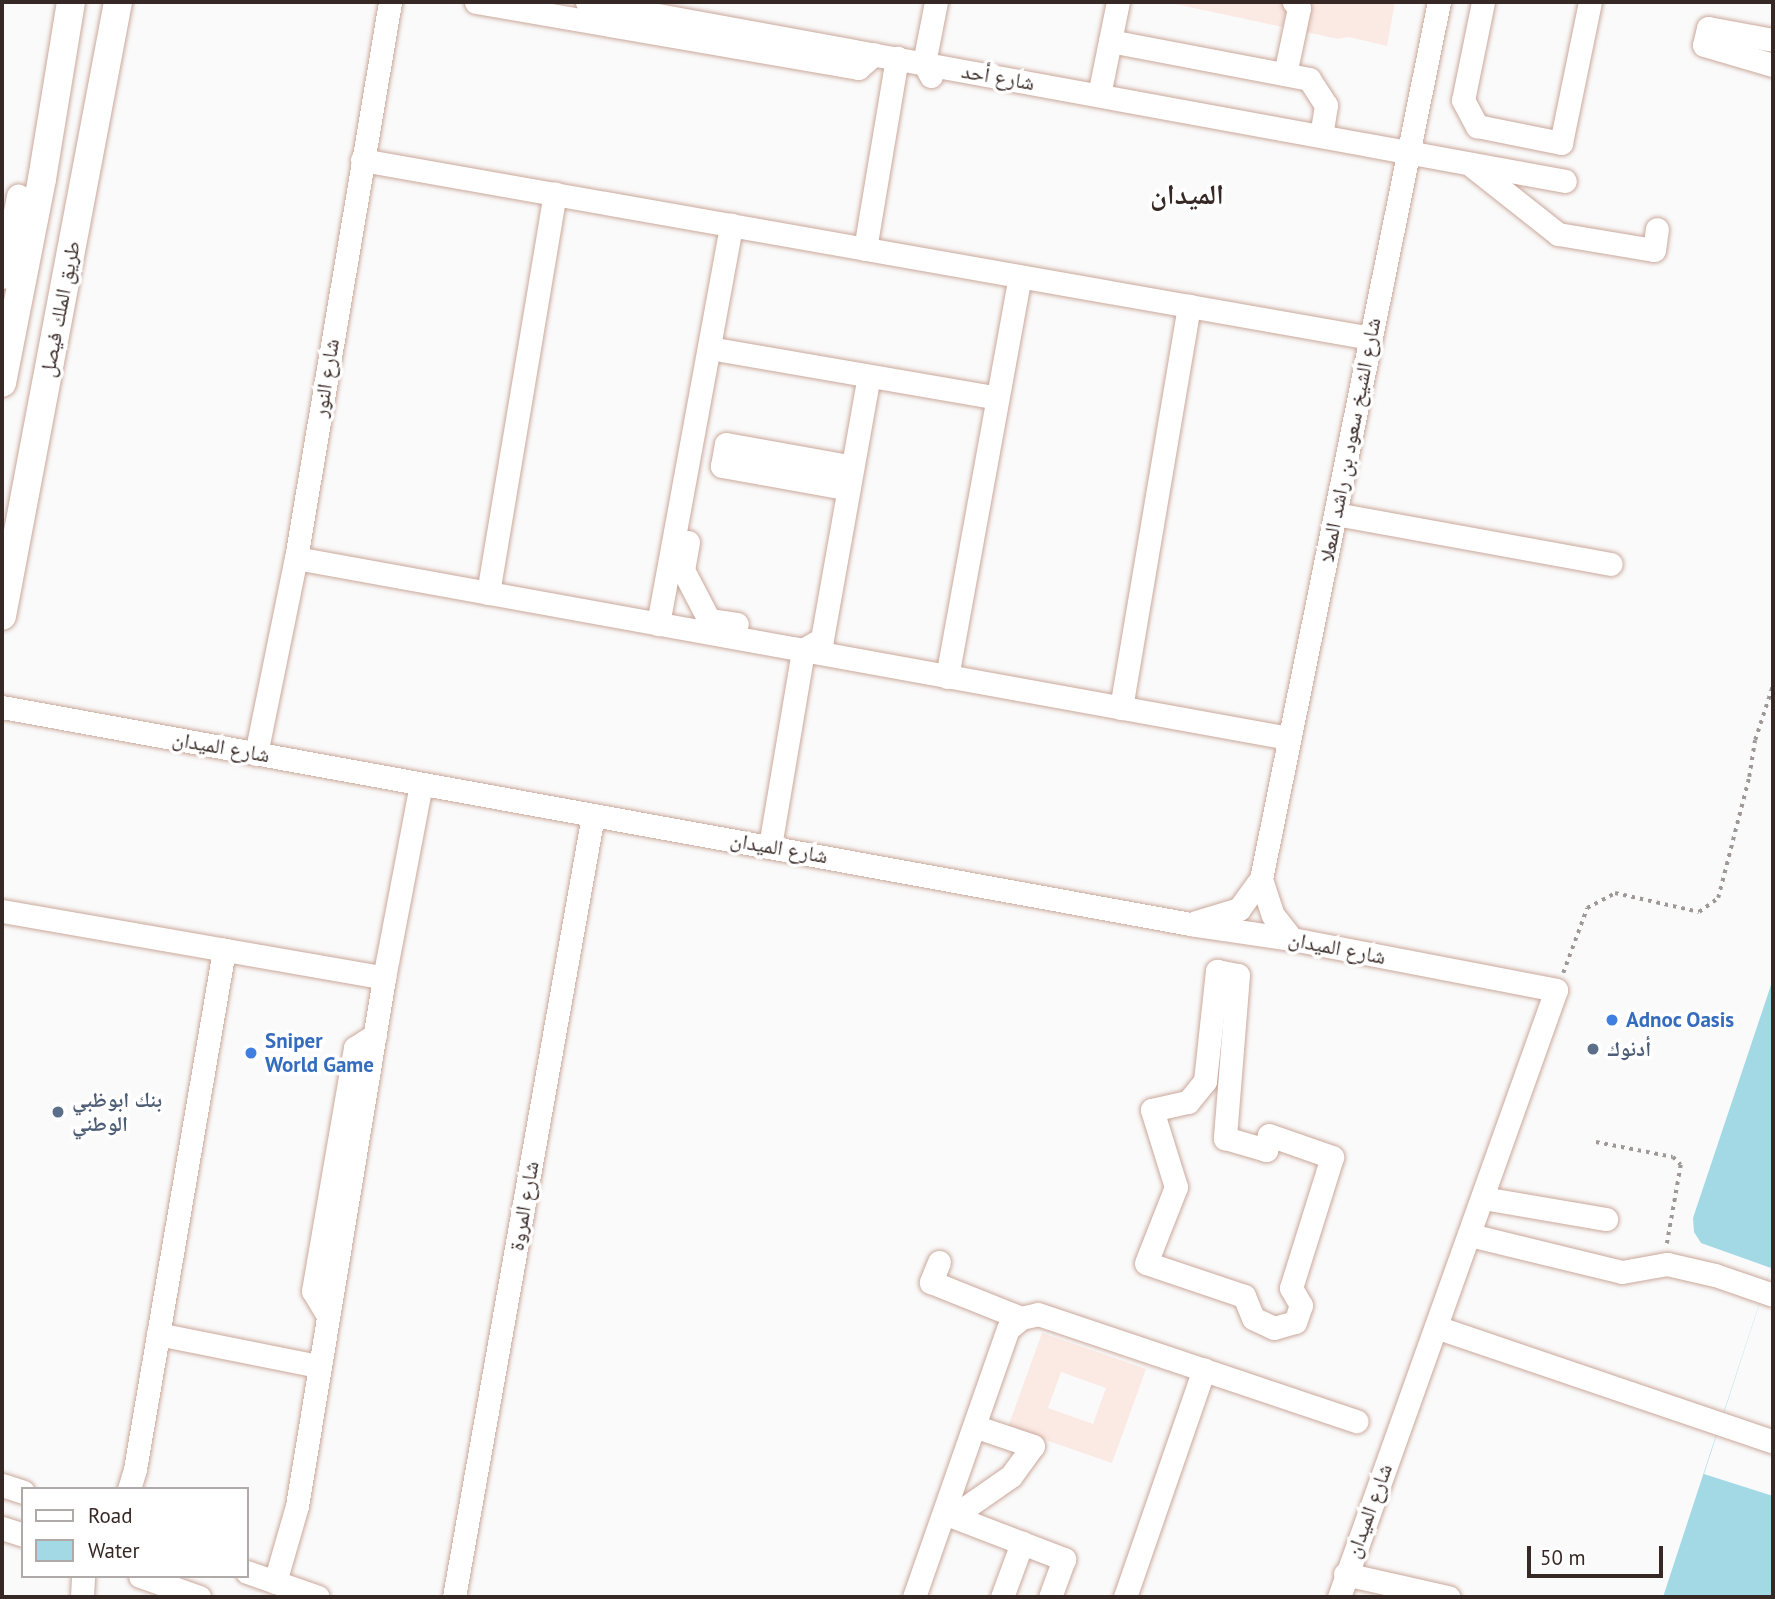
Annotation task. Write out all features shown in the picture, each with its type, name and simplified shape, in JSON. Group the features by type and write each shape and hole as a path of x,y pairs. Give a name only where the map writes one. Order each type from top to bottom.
{"main road":[{"name":"طريق الملك فيصل","path":"2,383 42,179 71,2"},
{"name":"طريق الملك فيصل","path":"2,616 118,2"}],"street":[{"name":"شارع النور","path":"256,754 296,558 390,2"},
{"path":"477,2 858,68 886,56 865,249"},
{"name":"شارع أحد","path":"587,2 626,5 886,56 1565,181"},
{"path":"936,2 924,63 933,81 1348,155 1366,144"},
{"path":"1099,95 1118,2"},
{"path":"1285,74 1299,8 1294,2"},
{"name":"شارع الشيخ سعود بن راشد المعلا","path":"1190,924 1239,909 1261,878 1288,738 1344,515 1370,338 1439,2"},
{"path":"1483,2 1463,100 1477,125 1561,143 1590,2"},
{"path":"1773,40 1708,27 1704,45 1773,65"},
{"path":"1110,41 1309,79 1326,105 1321,136"},
{"path":"362,160 1370,338"},
{"path":"1468,163 1558,234 1654,250 1657,229"},
{"path":"2,277 10,199 42,179"},
{"path":"488,593 555,194"},
{"path":"1393,220 1406,234 1344,515 1610,564"},
{"path":"731,225 709,348 708,444 683,570 709,620 813,645 864,662 1288,738"},
{"path":"767,232 773,248 944,279 961,266"},
{"path":"947,677 1020,277"},
{"path":"1121,708 1189,306"},
{"path":"709,348 998,398"},
{"path":"770,846 869,376"},
{"path":"658,624 708,444"},
{"path":"296,558 658,624 813,645"},
{"name":"شارع الميدان","path":"2,707 1190,924 1292,939 1556,990 1339,1597"},
{"path":"275,1582 297,1506 384,978 421,784"},
{"name":"شارع المروة","path":"454,1597 593,815"},
{"name":"شارع الشيخ سعود بن راشد المعلا","path":"1261,878 1273,915 1292,939"},
{"path":"2,911 384,978"},
{"path":"130,1487 135,1469 223,950"},
{"path":"1217,971 1238,975 1225,1138 1266,1150 1269,1135 1332,1157 1291,1288 1301,1304 1296,1322 1274,1328 1253,1318 1244,1296 1146,1263 1176,1187 1152,1110 1188,1102 1205,1081 1217,971"},
{"path":"1483,1198 1606,1219"},
{"path":"1470,1235 1622,1272 1667,1264 1715,1275 1773,1295"},
{"path":"939,1262 931,1282 1021,1318"},
{"path":"914,1597 1008,1329 1021,1318 1038,1314 1356,1421"},
{"path":"1436,1327 1773,1442"},
{"path":"158,1334 318,1366"},
{"path":"1125,1597 1204,1369"},
{"path":"944,1513 965,1508 1011,1476 1032,1446 974,1426"},
{"path":"2,1485 21,1491"},
{"path":"944,1513 1064,1559 1050,1597"},
{"path":"2,1528 21,1534"},
{"path":"1002,1597 1022,1543"},
{"path":"248,1572 318,1597"},
{"path":"1345,1574 1448,1597"},
{"path":"82,1597 83,1578"},
{"path":"146,1578 199,1597"}],"path":[{"path":"1556,990 1587,908 1615,893 1699,912 1718,898 1749,777 1755,740 1773,685"},
{"path":"1596,1142 1673,1157 1681,1164 1667,1264"}],"shaded area":[{"path":"1166,2 1395,2 1387,46 1349,37 1338,39"},
{"path":"1042,1333 1146,1369 1112,1463 1008,1427","holes":["1061,1372 1106,1388 1093,1424 1048,1408"]}],"water":[{"path":"1773,979 1773,1597 1663,1597 1771,1268 1701,1243 1694,1232 1693,1218"}],"pier":[{"path":"1771,1268 1773,1269 1773,1496 1704,1474"}],"place":[{"name":"Adnoc Oasis","path":"1612,1020"},
{"name":"أدنوك","path":"1593,1049"},
{"name":"Sniper World Game","path":"251,1053"},
{"name":"بنك ابوظبي الوطني","path":"58,1112"}],"district":[{"name":"الميدان","path":"1187,194"}]}
